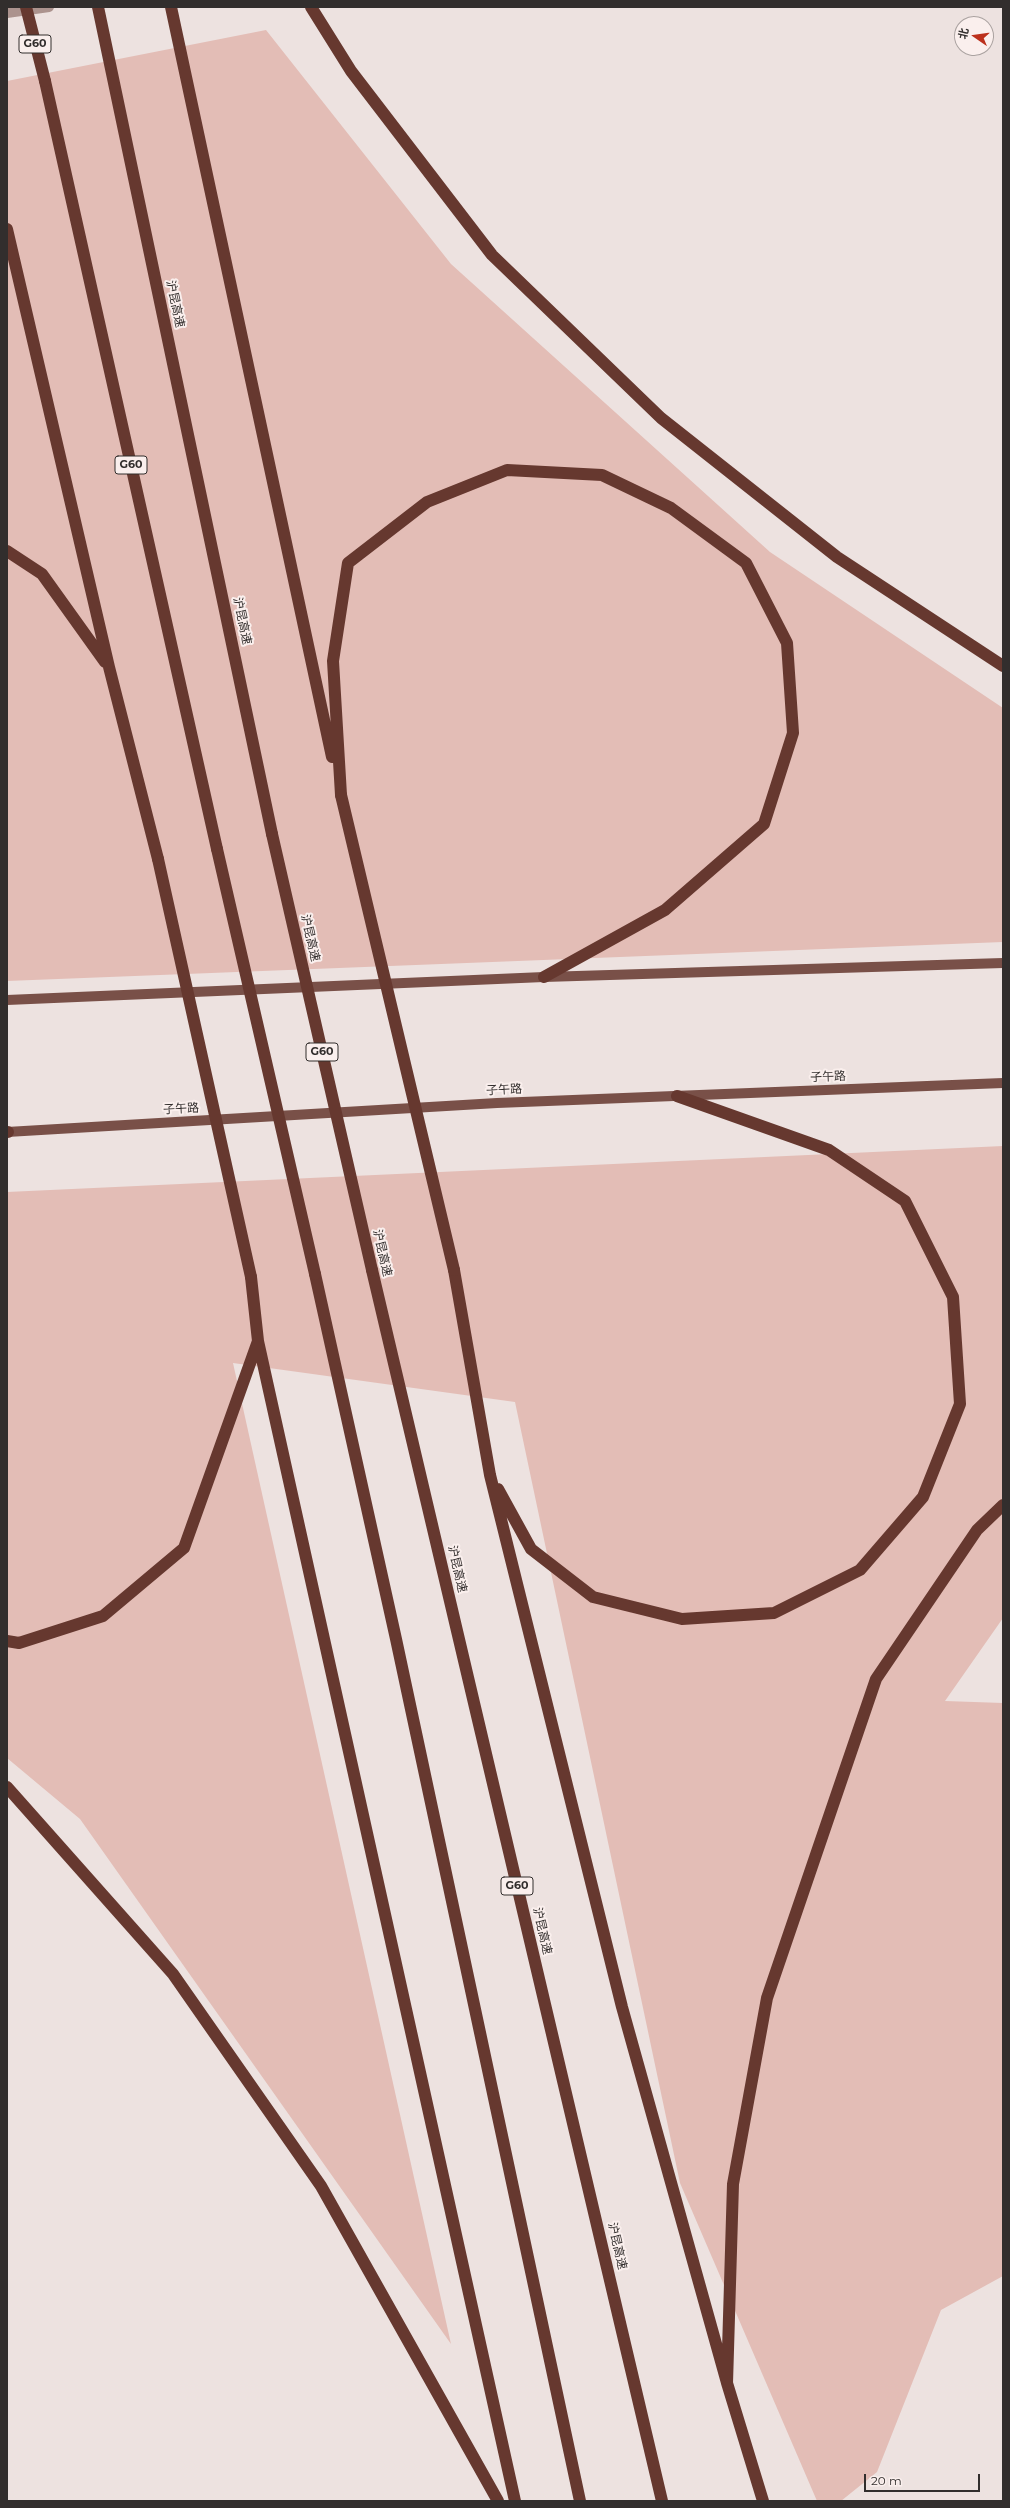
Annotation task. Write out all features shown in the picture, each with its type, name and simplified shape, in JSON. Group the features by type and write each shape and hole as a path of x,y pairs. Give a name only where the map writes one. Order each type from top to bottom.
{"highway":[{"name":"G60","path":"26,7 45,81 398,1647 580,2501"},
{"name":"沪昆高速","path":"98,7 272,834 372,1270 662,2501"},
{"path":"171,7 184,60 341,795 454,1270 490,1475 622,2007 727,2383 763,2501"},
{"path":"311,7 351,71 492,255 661,418 837,557 1003,666"},
{"path":"7,229 109,667 158,859 251,1276 258,1341 515,2501"},
{"path":"341,795 333,661 348,563 427,502 507,470 602,475 670,508 746,564 787,643 794,733 764,824 665,910 544,977"},
{"path":"7,551 42,574 109,667"},
{"path":"490,1475 531,1549 593,1597 682,1619 774,1613 860,1570 923,1498 960,1404 953,1297 905,1201 829,1150 677,1096"},
{"path":"7,1641 19,1643 103,1616 184,1548 258,1341"},
{"path":"727,2383 732,2184 767,1998 876,1679 977,1530 1003,1505"},
{"path":"7,1787 173,1974 321,2186 498,2501"}],"main road":[{"path":"7,1000 544,977 1003,963"},
{"name":"子午路","path":"7,1132 497,1103 1003,1083"}],"street":[{"path":"7,13 49,7"}],"shaded area":[{"path":"266,30 451,264 770,552 1003,708 1003,942 7,981 7,81"},
{"path":"1003,1146 1003,1618 945,1701 1003,1703 1003,2276 941,2310 877,2472 841,2501 817,2501 680,2183 515,1402 233,1363 451,2344 80,1819 7,1758 7,1192"}]}
